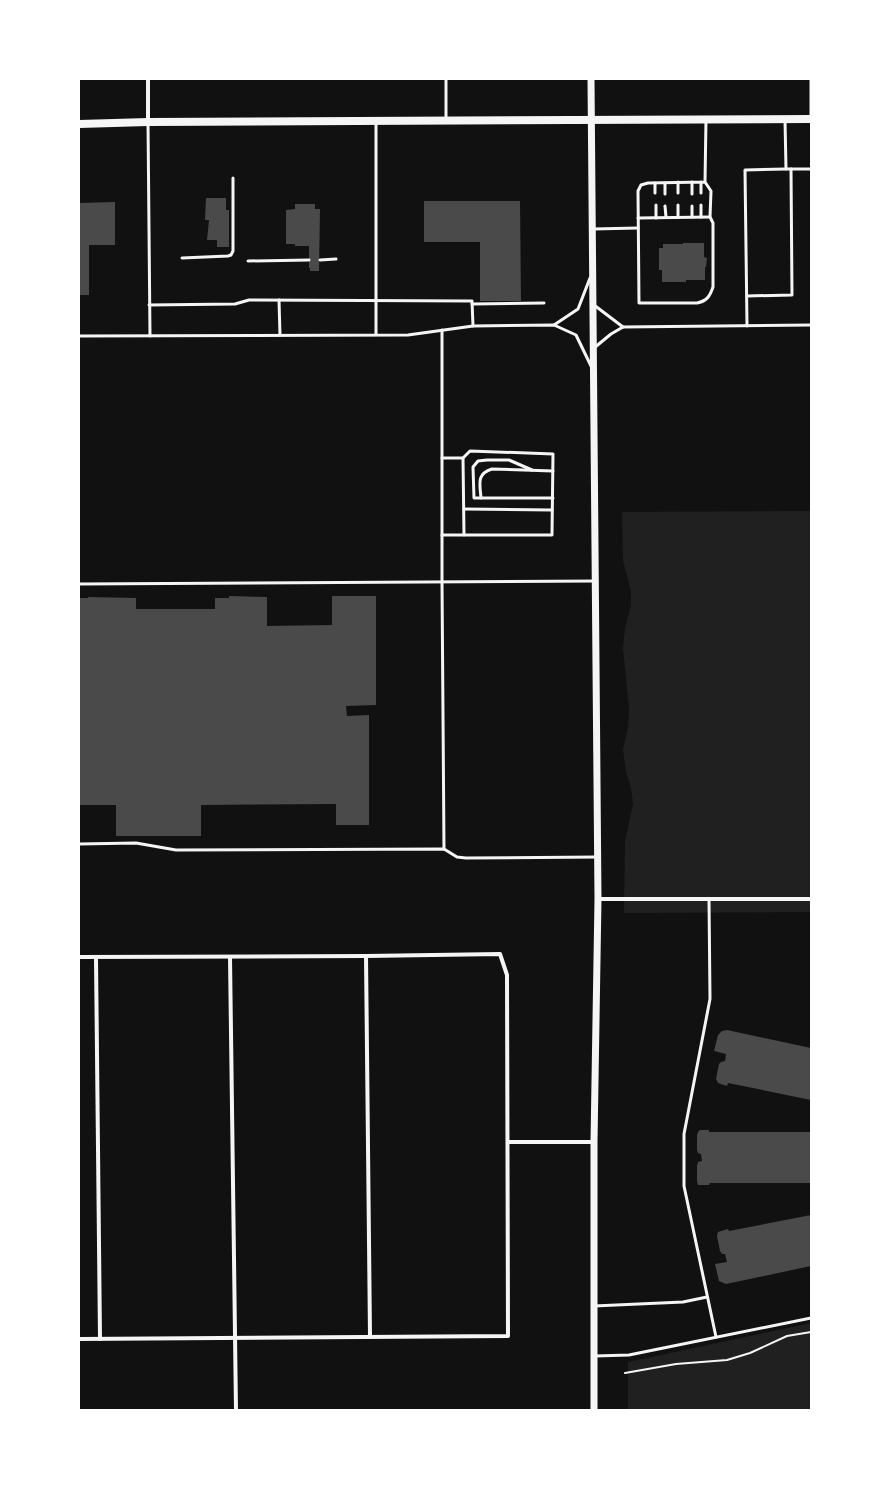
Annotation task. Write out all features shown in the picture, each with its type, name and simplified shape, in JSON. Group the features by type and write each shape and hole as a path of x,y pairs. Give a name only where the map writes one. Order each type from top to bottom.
{"main road":[{"path":"79,124 376,120 811,119"}],"street":[{"path":"148,79 148,122"},
{"path":"591,79 598,857 594,1142 594,1410"},
{"path":"598,899 811,900"},
{"path":"79,957 500,954 507,975 508,1142 508,1336 79,1339"},
{"path":"366,956 370,1336"},
{"path":"230,957 236,1410"},
{"path":"96,958 100,1339"},
{"path":"508,1142 594,1142"}],"lane":[{"path":"446,79 446,120"},
{"path":"811,79 811,119"},
{"path":"705,182 655,183 641,185 638,191 639,303 704,302 710,296 713,288 713,223 710,217 710,191 709,186 705,182 706,119"},
{"path":"785,119 786,169"},
{"path":"376,120 376,334"},
{"path":"148,122 150,336"},
{"path":"747,296 792,296 791,169"},
{"path":"747,326 745,170 811,169"},
{"path":"182,258 231,255 233,251 233,178"},
{"path":"678,182 678,193"},
{"path":"692,182 692,194"},
{"path":"701,182 701,193"},
{"path":"655,183 655,193"},
{"path":"665,183 665,194"},
{"path":"656,205 656,218"},
{"path":"678,205 678,217"},
{"path":"701,205 701,217"},
{"path":"665,206 666,217"},
{"path":"692,206 692,217"},
{"path":"638,218 710,217"},
{"path":"593,229 638,228"},
{"path":"248,261 309,260"},
{"path":"320,260 336,260"},
{"path":"554,325 578,309 593,270"},
{"path":"149,305 235,304 249,300 472,301 472,326"},
{"path":"279,300 280,335"},
{"path":"472,304 544,304"},
{"path":"593,304 622,327"},
{"path":"79,336 408,335 472,326 554,325 576,336 594,372"},
{"path":"594,348 622,327 811,325"},
{"path":"442,330 444,849"},
{"path":"442,458 463,458 470,451 553,454 552,535 442,535"},
{"path":"463,458 464,535"},
{"path":"532,470 509,460 478,461 473,467 474,498 553,498"},
{"path":"481,498 480,477 484,471 492,469 553,471"},
{"path":"464,509 552,510"},
{"path":"79,584 596,581"},
{"path":"79,844 136,843 176,850 444,849 458,857 466,858 598,857"},
{"path":"709,899 710,999 684,1134 684,1186 716,1337"},
{"path":"594,1306 682,1302 707,1298"},
{"path":"594,1356 629,1355 811,1318"}],"path":[{"path":"624,1373 676,1364 710,1363 727,1360 750,1353 787,1336 811,1332"}],"shaded area":[{"path":"811,511 811,912 624,913 625,841 633,804 623,749 628,728 629,708 623,649 625,629 631,605 631,591 623,561 622,512"},
{"path":"811,1323 811,1410 628,1410 628,1362"}],"building":[{"path":"206,198 226,198 226,210 229,210 229,247 217,247 217,240 207,240 209,220 205,220"},
{"path":"424,201 520,201 521,301 480,301 480,242 424,242"},
{"path":"115,202 115,245 89,245 89,295 79,295 79,203"},
{"path":"295,204 315,204 315,209 320,209 319,271 310,271 309,246 295,246 295,244 286,244 286,210 295,209"},
{"path":"704,243 704,257 707,258 705,280 662,282 662,270 659,270 659,248 663,248 663,244"},
{"path":"229,596 267,597 267,626 332,625 332,596 376,596 376,705 346,706 347,716 369,715 369,825 336,825 336,804 201,805 201,836 116,836 116,805 79,805 79,598 136,598 136,609 215,609 215,598 229,598"},
{"path":"727,1030 811,1048 811,1100 728,1083 727,1086 718,1083 716,1079 719,1064 725,1061 726,1054 714,1051 718,1035 722,1031"},
{"path":"700,1130 709,1130 709,1132 811,1132 811,1183 710,1183 709,1185 698,1185 697,1166 698,1162 702,1161 701,1154 698,1153 697,1150 697,1135"},
{"path":"811,1215 811,1266 726,1284 719,1281 715,1264 727,1262 725,1254 722,1254 720,1251 717,1236 718,1232"}]}
